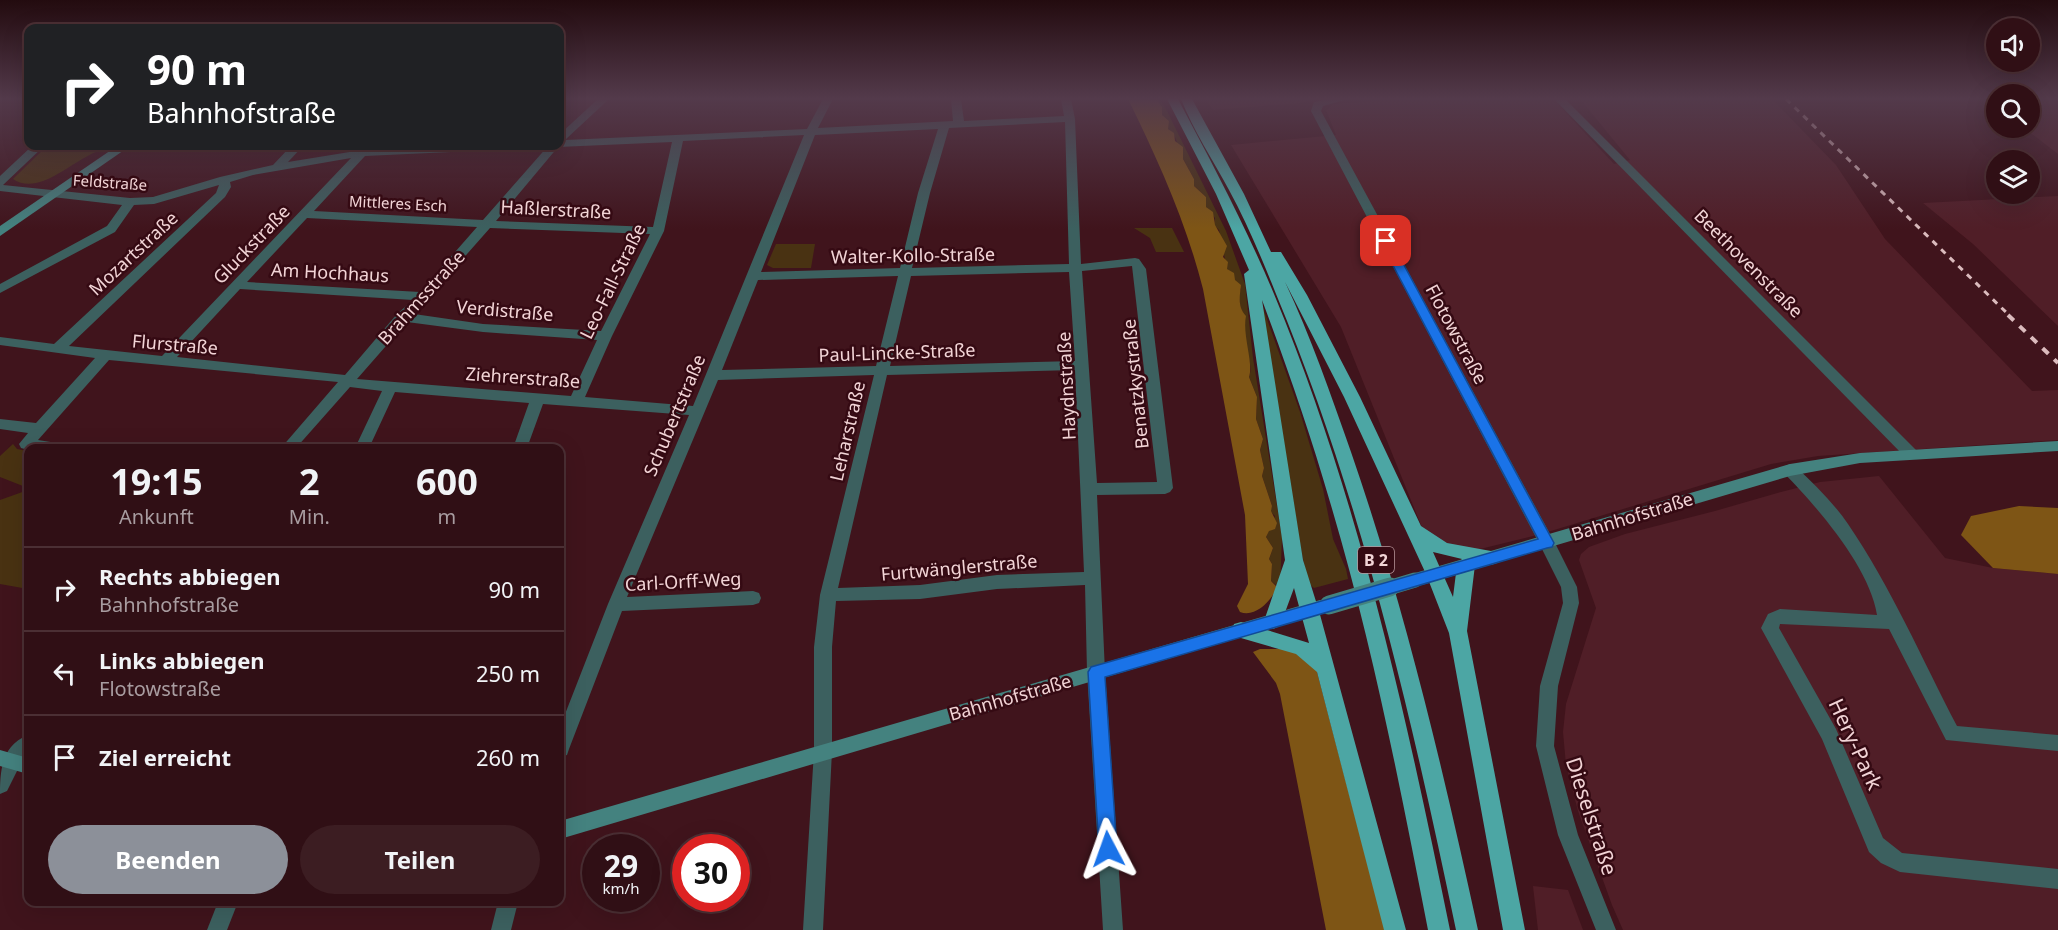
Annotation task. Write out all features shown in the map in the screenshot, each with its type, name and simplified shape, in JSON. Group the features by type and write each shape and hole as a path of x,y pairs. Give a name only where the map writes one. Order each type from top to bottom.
{"highway":[{"name":"B 2","path":"1195,142 1247,249 1298,381 1350,544 1405,761 1439,930"},
{"name":"B 2","path":"1210,142 1243,204 1302,341 1361,511 1418,714 1467,930"},
{"path":"1243,204 1268,242 1321,335 1435,574 1458,633 1514,930"},
{"path":"1247,249 1294,560 1310,611 1395,930"},
{"path":"1415,531 1443,549 1491,558"},
{"path":"1273,621 1294,560"},
{"path":"1458,633 1466,565"},
{"path":"1240,630 1302,648 1325,667"}],"main road":[{"path":"0,232 118,150"},
{"name":"Bahnhofstraße","path":"564,829 823,751 1547,543 1790,470 1829,462 1911,454 2058,446"}],"street":[{"path":"564,144 591,142"},
{"name":"Leo-Fall-Straße","path":"576,401 605,336 658,231 677,142"},
{"name":"Schubertstraße","path":"564,738 616,604 713,375 806,142"},
{"name":"Leharstraße","path":"813,930 823,751 823,647 828,595 924,193 945,142"},
{"name":"Haydnstraße","path":"1071,142 1096,672 1113,930"},
{"name":"Flotowstraße","path":"1333,142 1547,543"},
{"name":"Beethovenstraße","path":"1602,142 1911,454"},
{"path":"0,182 34,150"},
{"path":"277,167 293,150"},
{"name":"Feldstraße","path":"0,188 130,202 154,200 277,167 362,153 410,150"},
{"name":"Brahmsstraße","path":"292,444 402,317 488,223 550,150"},
{"name":"Gluckstraße","path":"165,361 362,153"},
{"name":"Mozartstraße","path":"57,349 221,195 225,187 224,180"},
{"path":"0,289 111,229 130,202"},
{"name":"Mittleres Esch","path":"305,214 488,223"},
{"name":"Haßlerstraße","path":"488,223 548,228 658,231"},
{"name":"Benatzkystraße","path":"1075,268 1135,262 1140,269 1165,488 1089,489"},
{"name":"Walter-Kollo-Straße","path":"752,276 1075,268"},
{"name":"Am Hochhaus","path":"237,285 421,296"},
{"name":"Verdistraße","path":"402,317 483,328 605,336"},
{"name":"Flurstraße","path":"0,341 106,355 338,377 347,381"},
{"path":"26,444 106,355"},
{"name":"Paul-Lincke-Straße","path":"713,375 1083,365"},
{"name":"Ziehrerstraße","path":"347,381 355,384 697,411"},
{"path":"364,444 391,386"},
{"path":"521,444 538,398"},
{"path":"0,424 39,429"},
{"path":"1790,470 1820,500 1842,528 1952,734 2058,743"},
{"name":"Dieselstraße","path":"1547,543 1569,587 1571,603 1549,686 1545,746 1568,835 1605,930"},
{"name":"Furtwänglerstraße","path":"828,595 920,592 997,582 1092,578"},
{"name":"Carl-Orff-Weg","path":"616,604 753,598"},
{"name":"Hery-Park","path":"1883,601 1887,623 1780,616 1774,619 1770,628 1830,735 1876,845 1888,856 1900,862 2058,879"},
{"path":"0,785 24,748"},
{"path":"217,930 226,906"},
{"path":"501,930 507,906"}],"shaded area":[{"path":"1149,142 1177,142 1183,147 1183,159 1194,179 1194,186 1206,197 1206,207 1213,212 1215,225 1227,246 1223,257 1228,262 1227,269 1234,273 1235,280 1241,285 1240,301 1246,316 1249,377 1257,397 1256,419 1263,439 1260,450 1264,468 1262,476 1272,506 1271,511 1277,523 1275,529 1269,531 1266,537 1273,548 1269,559 1272,564 1271,581 1277,587 1263,607 1252,612 1240,612 1237,606 1248,584 1245,515 1203,289 1188,240"},
{"path":"1177,142 1182,142 1226,231 1245,284 1253,358 1282,537 1280,588 1271,581 1272,564 1269,559 1273,548 1266,537 1275,516 1270,511 1272,506 1262,476 1264,468 1260,450 1263,439 1256,419 1257,397 1249,377 1251,369 1245,342 1245,316 1239,299 1241,289 1227,269 1219,230 1214,225 1215,218 1206,207 1206,197 1194,186 1194,179"},
{"path":"1258,142 1594,142 1614,164 1630,160 1616,142 1814,142 1836,165 1885,239 2032,391 2058,390 2058,440 1818,456 1771,464 1541,534 1476,550 1443,544 1423,530 1341,327 1231,145"},
{"path":"2043,142 2058,142 2058,154"},
{"path":"43,150 102,150 41,182 31,184 13,179"},
{"path":"2058,196 2058,326 1973,244 1923,203 1986,200 1986,204 2040,204 2040,197"},
{"path":"1134,228 1172,228 1184,252 1156,252 1150,238"},
{"path":"776,244 815,244 811,268 773,268 767,265"},
{"path":"1262,305 1300,412 1323,489 1333,539 1348,579 1314,588 1308,583 1300,544"},
{"path":"13,444 17,449 24,450 24,486 0,477 0,456"},
{"path":"1879,476 1945,558 1993,568 2058,574 2058,930 1623,930 1578,811 1566,765 1563,732 1566,704 1596,608 1579,560 1581,554 1589,547 1625,534 1781,492 1820,482"},
{"path":"24,491 24,588 0,584 0,500"},
{"path":"2019,506 2058,508 2058,574 1993,568 1961,535 1971,516"},
{"path":"1260,649 1292,649 1316,668 1385,930 1326,930 1280,694 1276,683 1253,652"},
{"path":"1533,886 1568,890 1583,930 1538,930"}],"railway":[{"path":"1831,142 2010,316"},
{"path":"2008,315 2058,363"}],"route":[{"path":"1108,849 1096,672 1547,543 1386,241"}]}
